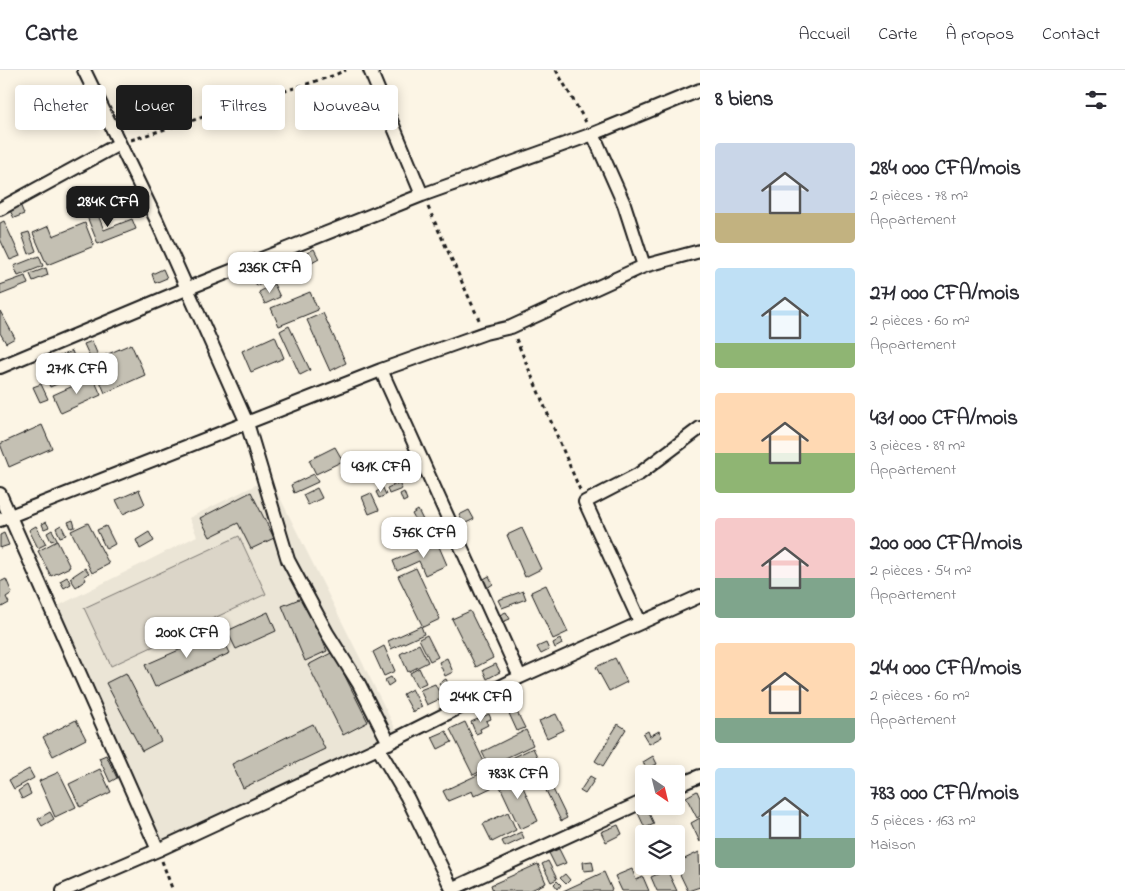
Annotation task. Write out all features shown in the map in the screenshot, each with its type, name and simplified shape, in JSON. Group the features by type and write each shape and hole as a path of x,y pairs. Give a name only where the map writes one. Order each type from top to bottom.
{"street":[{"path":"84,70 156,219 247,422 288,560 327,633 360,684 383,746 452,890 635,805"},
{"path":"370,70 422,195"},
{"path":"0,367 186,289 422,195 592,134 700,90"},
{"path":"592,134 624,204 644,266"},
{"path":"0,208 119,144"},
{"path":"5,518 381,370 485,333 511,327 644,266 700,251"},
{"path":"381,370 520,677"},
{"path":"640,622 585,502 640,474 700,428"},
{"path":"0,494 5,518 158,850"},
{"path":"63,891 158,850 383,746 520,677 700,596"},
{"path":"685,782 700,776"}],"path":[{"path":"119,144 346,70"},
{"path":"556,70 592,134"},
{"path":"422,195 485,333"},
{"path":"511,327 585,502"},
{"path":"158,850 173,891"}],"shaded area":[{"path":"270,478 398,734 158,850 52,609 197,536 189,518"},
{"path":"239,536 266,594 111,666 84,608"}],"building":[{"path":"20,204 24,214 14,218 9,209"},
{"path":"96,210 104,230 132,219 136,229 98,244 86,214"},
{"path":"4,221 20,256 10,260 0,239 0,223"},
{"path":"85,223 94,246 47,265 33,233 49,226 53,236"},
{"path":"29,232 36,251 29,254 22,234"},
{"path":"314,249 319,259 310,264 305,254"},
{"path":"39,256 43,266 18,276 14,266"},
{"path":"46,268 48,275 33,281 30,274"},
{"path":"163,269 167,278 155,283 152,274"},
{"path":"269,269 273,279 257,286 252,275"},
{"path":"25,276 28,284 0,295 0,285"},
{"path":"274,284 280,297 265,304 259,292"},
{"path":"310,292 318,310 279,326 271,308"},
{"path":"0,311 15,338 6,343 0,333"},
{"path":"323,313 346,363 330,371 307,320"},
{"path":"289,326 310,370 300,375 280,331"},
{"path":"275,336 284,358 251,372 242,351"},
{"path":"92,341 99,358 131,344 145,375 105,393 96,372 86,376 82,367 92,362 84,344"},
{"path":"72,351 81,374 50,387 41,364"},
{"path":"93,377 101,395 61,413 53,395"},
{"path":"41,384 48,399 40,402 33,387"},
{"path":"42,425 52,448 9,467 0,444"},
{"path":"335,447 343,461 316,474 309,460"},
{"path":"314,474 318,482 294,493 291,485"},
{"path":"399,483 402,489 389,494 387,488"},
{"path":"317,488 322,498 308,505 303,495"},
{"path":"383,488 386,495 379,498 376,492"},
{"path":"139,490 145,504 123,514 116,500"},
{"path":"251,492 274,538 251,549 238,523 210,537 200,518"},
{"path":"404,492 407,500 403,502 400,494"},
{"path":"371,493 379,510 369,514 362,497"},
{"path":"418,510 423,520 417,523 412,514"},
{"path":"469,510 474,519 464,524 459,515"},
{"path":"73,520 75,527 71,528 68,522"},
{"path":"46,522 49,527 44,529 42,524"},
{"path":"88,523 109,564 92,573 71,531"},
{"path":"61,525 66,535 60,537 56,528"},
{"path":"36,526 46,544 38,548 29,530"},
{"path":"106,526 115,544 106,549 97,530"},
{"path":"522,528 541,569 525,577 507,535"},
{"path":"52,530 57,539 51,541 47,533"},
{"path":"149,532 154,541 140,549 136,540"},
{"path":"4,533 9,545 0,548 0,535"},
{"path":"57,541 70,567 51,576 38,551"},
{"path":"437,542 447,565 425,575 419,561 397,571 393,561"},
{"path":"85,568 89,573 84,576 86,580 76,587 70,578"},
{"path":"416,568 440,619 423,627 398,576"},
{"path":"489,576 493,584 487,588 482,580"},
{"path":"67,577 71,584 64,588 60,581"},
{"path":"6,579 12,593 6,597 9,603 0,608 0,582"},
{"path":"546,585 568,632 553,639 531,592"},
{"path":"523,591 526,599 502,608 498,600"},
{"path":"304,597 327,651 305,661 282,606"},
{"path":"470,611 493,658 476,667 452,619"},
{"path":"268,612 276,631 236,649 227,631"},
{"path":"506,612 510,619 500,623 497,616"},
{"path":"421,626 424,634 391,649 388,641"},
{"path":"220,632 230,653 155,687 145,665"},
{"path":"427,635 438,657 430,661 419,639"},
{"path":"560,639 562,644 555,648 553,643"},
{"path":"546,643 549,650 541,654 537,647"},
{"path":"419,644 428,662 408,672 400,654"},
{"path":"384,646 395,671 384,676 373,652"},
{"path":"333,652 368,722 343,735 308,665"},
{"path":"447,658 453,672 445,676 439,662"},
{"path":"615,658 627,682 609,691 596,667"},
{"path":"496,664 500,672 487,679 483,670"},
{"path":"419,668 426,683 417,687 410,673"},
{"path":"126,673 161,741 142,751 106,683"},
{"path":"391,677 394,682 388,686 385,680"},
{"path":"446,679 452,691 445,695 439,683"},
{"path":"435,684 442,698 427,705 420,690"},
{"path":"412,689 422,707 413,712 403,694"},
{"path":"514,706 525,728 517,731 507,709"},
{"path":"489,714 491,719 486,721 488,725 480,729 481,732 476,734 471,722"},
{"path":"556,714 564,730 547,738 539,721"},
{"path":"76,720 86,739 53,756 43,737"},
{"path":"465,722 487,768 473,775 450,729"},
{"path":"313,724 325,749 243,788 232,764"},
{"path":"618,724 626,729 603,766 595,761"},
{"path":"526,730 533,745 489,766 482,752"},
{"path":"446,731 452,742 438,749 432,737"},
{"path":"648,731 650,736 659,731 662,737 649,744 643,734"},
{"path":"533,748 567,818 561,821 531,760 497,776 493,767"},
{"path":"106,755 117,778 110,782 99,758"},
{"path":"653,756 657,764 645,765 643,762"},
{"path":"29,769 34,778 14,789 9,780"},
{"path":"100,769 111,792 80,807 69,784"},
{"path":"488,770 495,786 474,796 472,791 448,801 443,791"},
{"path":"516,771 538,821 520,829 497,780"},
{"path":"59,772 76,807 55,817 39,781"},
{"path":"590,776 595,779 585,794 580,791"},
{"path":"27,785 31,794 22,799 18,791"},
{"path":"697,791 700,798 700,816 697,818 686,797"},
{"path":"50,812 54,819 42,826 38,819"},
{"path":"508,812 516,830 492,842 483,824"},
{"path":"639,815 650,815 654,824 644,825"},
{"path":"700,818 700,842 691,823"},
{"path":"618,825 622,834 606,842 601,832"},
{"path":"521,832 524,838 505,847 502,841"},
{"path":"559,849 566,863 556,867 549,853"},
{"path":"699,852 700,887 688,891 680,875 685,875 685,859"},
{"path":"548,861 557,879 551,882 542,864"},
{"path":"592,861 594,870 584,871 583,862"},
{"path":"538,864 546,883 529,891 493,891 491,885"},
{"path":"632,869 636,880 643,877 649,891 622,891 615,876"},
{"path":"604,872 612,890 610,891 563,891"},
{"path":"565,874 570,880 566,884 560,878"},
{"path":"669,875 677,891 657,891 651,877"},
{"path":"557,881 561,885 558,889 554,884"}]}
